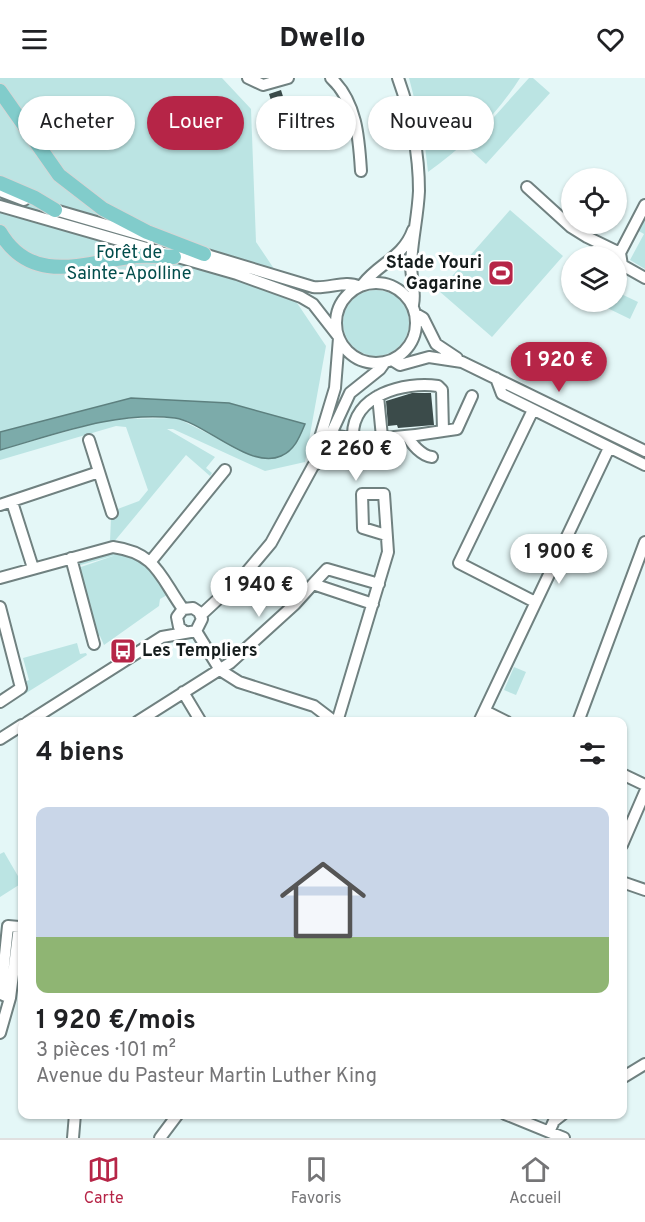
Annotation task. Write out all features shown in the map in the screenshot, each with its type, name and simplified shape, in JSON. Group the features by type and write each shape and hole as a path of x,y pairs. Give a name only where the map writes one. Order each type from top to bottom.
{"main road":[{"path":"0,91 59,175 103,210 147,232 204,254"},
{"path":"2,188 34,198 55,210"},
{"path":"0,232 18,254 40,264 61,268 138,256 174,257"}],"street":[{"path":"248,78 263,85 288,78"},
{"path":"331,78 340,86 349,102 358,133 361,171"},
{"path":"313,466 318,462 350,393 409,346 417,325 414,309 416,292 411,265 417,218 418,161 413,129 398,78"},
{"path":"527,187 572,227 606,246"},
{"path":"624,246 645,205"},
{"path":"1,206 237,274 308,300 318,309 346,350 357,358 371,363 388,361 400,365 429,357 462,362"},
{"path":"55,210 313,287 325,288 352,283 361,285 378,282 392,285 404,293 423,318 436,344 462,362 645,451"},
{"path":"198,612 218,600 256,564 272,543 313,466 335,388 338,337 336,322 339,307 346,295 396,257 410,238 417,218"},
{"path":"627,268 645,278"},
{"path":"496,378 502,394 645,465"},
{"path":"353,437 354,426 368,401 403,387 427,384 438,386 442,390 443,431"},
{"path":"378,396 382,437"},
{"path":"332,434 353,437 408,436 457,429 472,396"},
{"path":"533,410 459,563 535,602"},
{"path":"408,436 412,444 427,457 432,457"},
{"path":"88,440 112,513"},
{"path":"482,716 609,448"},
{"path":"151,561 225,470"},
{"path":"0,505 99,472"},
{"path":"12,502 33,568"},
{"path":"338,717 388,552 386,535"},
{"path":"580,717 645,542"},
{"path":"0,578 113,547 129,549 151,561 183,609"},
{"path":"71,558 94,644"},
{"path":"145,717 230,663 295,604 327,569 379,584"},
{"path":"313,584 373,604"},
{"path":"0,607 21,688 0,702"},
{"path":"36,717 162,637 177,620 183,609 189,607 198,612 201,624 190,631 162,637"},
{"path":"177,620 179,627 190,631 220,670 239,682 314,706 329,717"},
{"path":"183,692 198,717"},
{"path":"0,739 18,728"},
{"path":"627,776 645,785"},
{"path":"627,833 645,792"},
{"path":"627,884 645,890"},
{"path":"10,998 1,994 8,926 18,927"},
{"path":"0,1034 10,998 18,935"},
{"path":"627,1075 645,1064"},
{"path":"73,1138 75,1119"},
{"path":"160,1138 174,1119"},
{"path":"517,1119 564,1138"},
{"path":"549,1132 557,1119"}],"green space":[{"name":"Forêt de Sainte-Apolline","path":"0,78 222,78 239,96 147,96 147,150 244,150 244,102 251,109 256,242 326,346 305,462 265,471 173,429 167,429 215,457 206,468 212,473 210,476 186,455 113,543 110,542 111,517 115,510 139,501 148,490 126,427 116,426 0,460 0,450 111,419 177,418 255,457 281,457 131,398 0,432"},
{"path":"409,78 520,78 494,112 494,96 414,96"},
{"path":"529,78 533,78 550,93 486,164 470,150 494,150 494,117"},
{"path":"425,150 455,150 454,151 428,172"},
{"name":"Stade Youri Gagarine","path":"510,210 561,254 561,258 492,337 439,291"},
{"path":"645,216 645,269 630,260 644,234 637,230"},
{"path":"376,290 388,293 399,300 406,311 409,323 406,335 399,346 388,353 376,356 364,353 353,346 346,335 343,323 346,311 353,300 364,293"},
{"path":"627,297 638,302 630,319 616,312 627,312"},
{"path":"115,551 133,557 146,566 167,595 160,599 159,606 104,645 100,636 96,635 78,568 116,555 77,566 76,563 80,558"},
{"path":"77,643 80,654 86,653 87,655 23,695 22,683 29,680 23,658"},
{"path":"514,667 526,672 516,695 504,690"},
{"path":"4,852 18,876 18,886 0,897 0,854"}],"shaded area":[{"path":"131,398 229,403 305,424 290,450 281,456 269,459 255,457 241,451 187,421 153,417 87,425 0,450 0,432"}],"building":[{"path":"281,90 283,96 270,96 269,94"},
{"path":"412,393 431,393 434,425 398,428 397,425 388,426 386,401"}],"place":[{"name":"Stade Youri Gagarine","path":"501,273"},
{"name":"Les Templiers","path":"123,651"}]}
